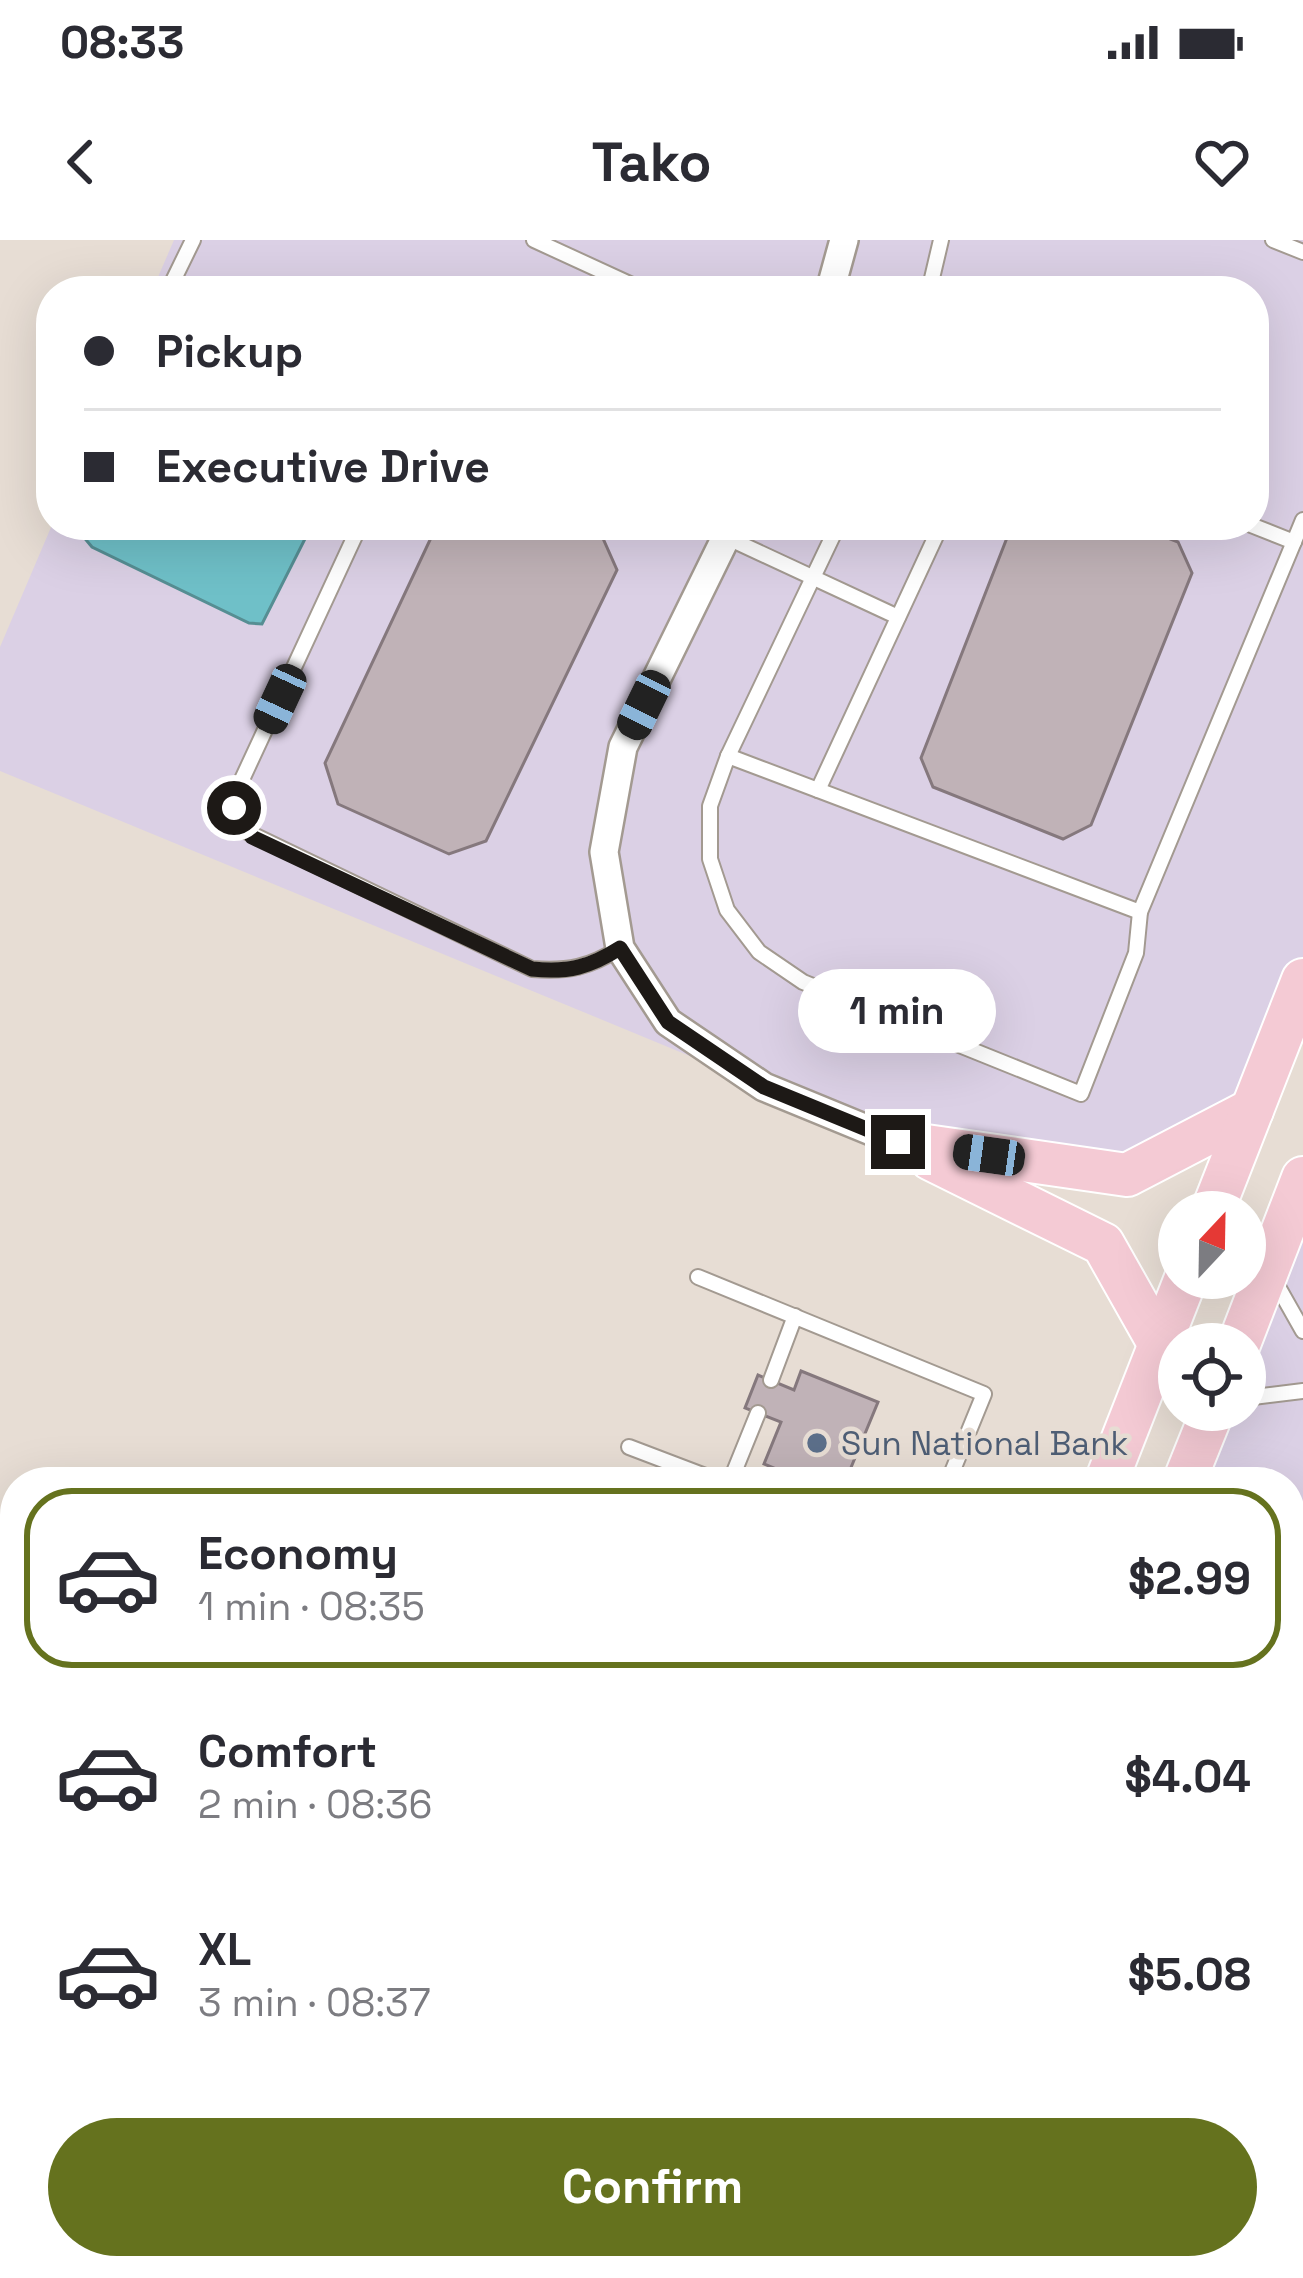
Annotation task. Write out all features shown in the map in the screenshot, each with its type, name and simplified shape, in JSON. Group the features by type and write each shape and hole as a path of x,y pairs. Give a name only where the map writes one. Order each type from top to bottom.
{"highway":[{"path":"1220,1191 1303,980"},
{"path":"898,1142 1127,1175 1252,1110"},
{"path":"898,1142 1103,1244 1158,1341"},
{"path":"1247,1323 1303,1178"},
{"path":"1112,1467 1158,1350"},
{"path":"1190,1467 1205,1431"}],"street":[{"path":"834,276 844,240"},
{"path":"725,540 623,747 604,852 620,948 668,1022 764,1087 898,1142"}],"lane":[{"path":"175,276 193,240"},
{"path":"534,240 612,276"},
{"path":"933,276 941,240"},
{"path":"1273,240 1303,252"},
{"path":"831,540 728,756 710,806 710,859 727,910 759,952 802,982 1081,1094 1136,953 1140,912 1303,520"},
{"path":"1269,532 1294,542"},
{"path":"353,540 239,785 234,808 243,830 532,969 563,972 594,964 620,948"},
{"path":"745,540 898,617"},
{"path":"818,790 934,540"},
{"path":"728,756 1140,912"},
{"path":"1268,1268 1303,1331"},
{"path":"698,1277 984,1394 954,1467"},
{"path":"771,1381 795,1316"},
{"path":"1266,1395 1303,1391"},
{"path":"736,1467 758,1413"},
{"path":"629,1447 682,1467"}],"shaded area":[{"path":"174,240 1303,240 1303,980 1252,1110 1127,1175 898,1142 0,771 0,647 46,540 1269,540 1269,276 158,276"},
{"path":"1303,1178 1303,1467 1190,1467 1205,1431 1266,1431 1266,1323 1252,1323 1261,1299 1266,1299 1266,1284"}],"water":[{"path":"86,540 304,540 262,624 249,623"}],"building":[{"path":"430,540 604,540 617,570 486,841 449,854 338,804 325,763"},
{"path":"1006,540 1178,542 1192,573 1091,825 1063,839 933,787 921,758"},
{"name":"Sun National Bank","path":"801,1371 878,1402 851,1467 764,1464 781,1422 745,1408 758,1375 794,1390"}],"place":[{"name":"Sun National Bank","path":"817,1443"}],"route":[{"path":"234,808 243,830 252,837 532,969 563,972 594,964 620,948 668,1022 764,1087 898,1142"}]}
